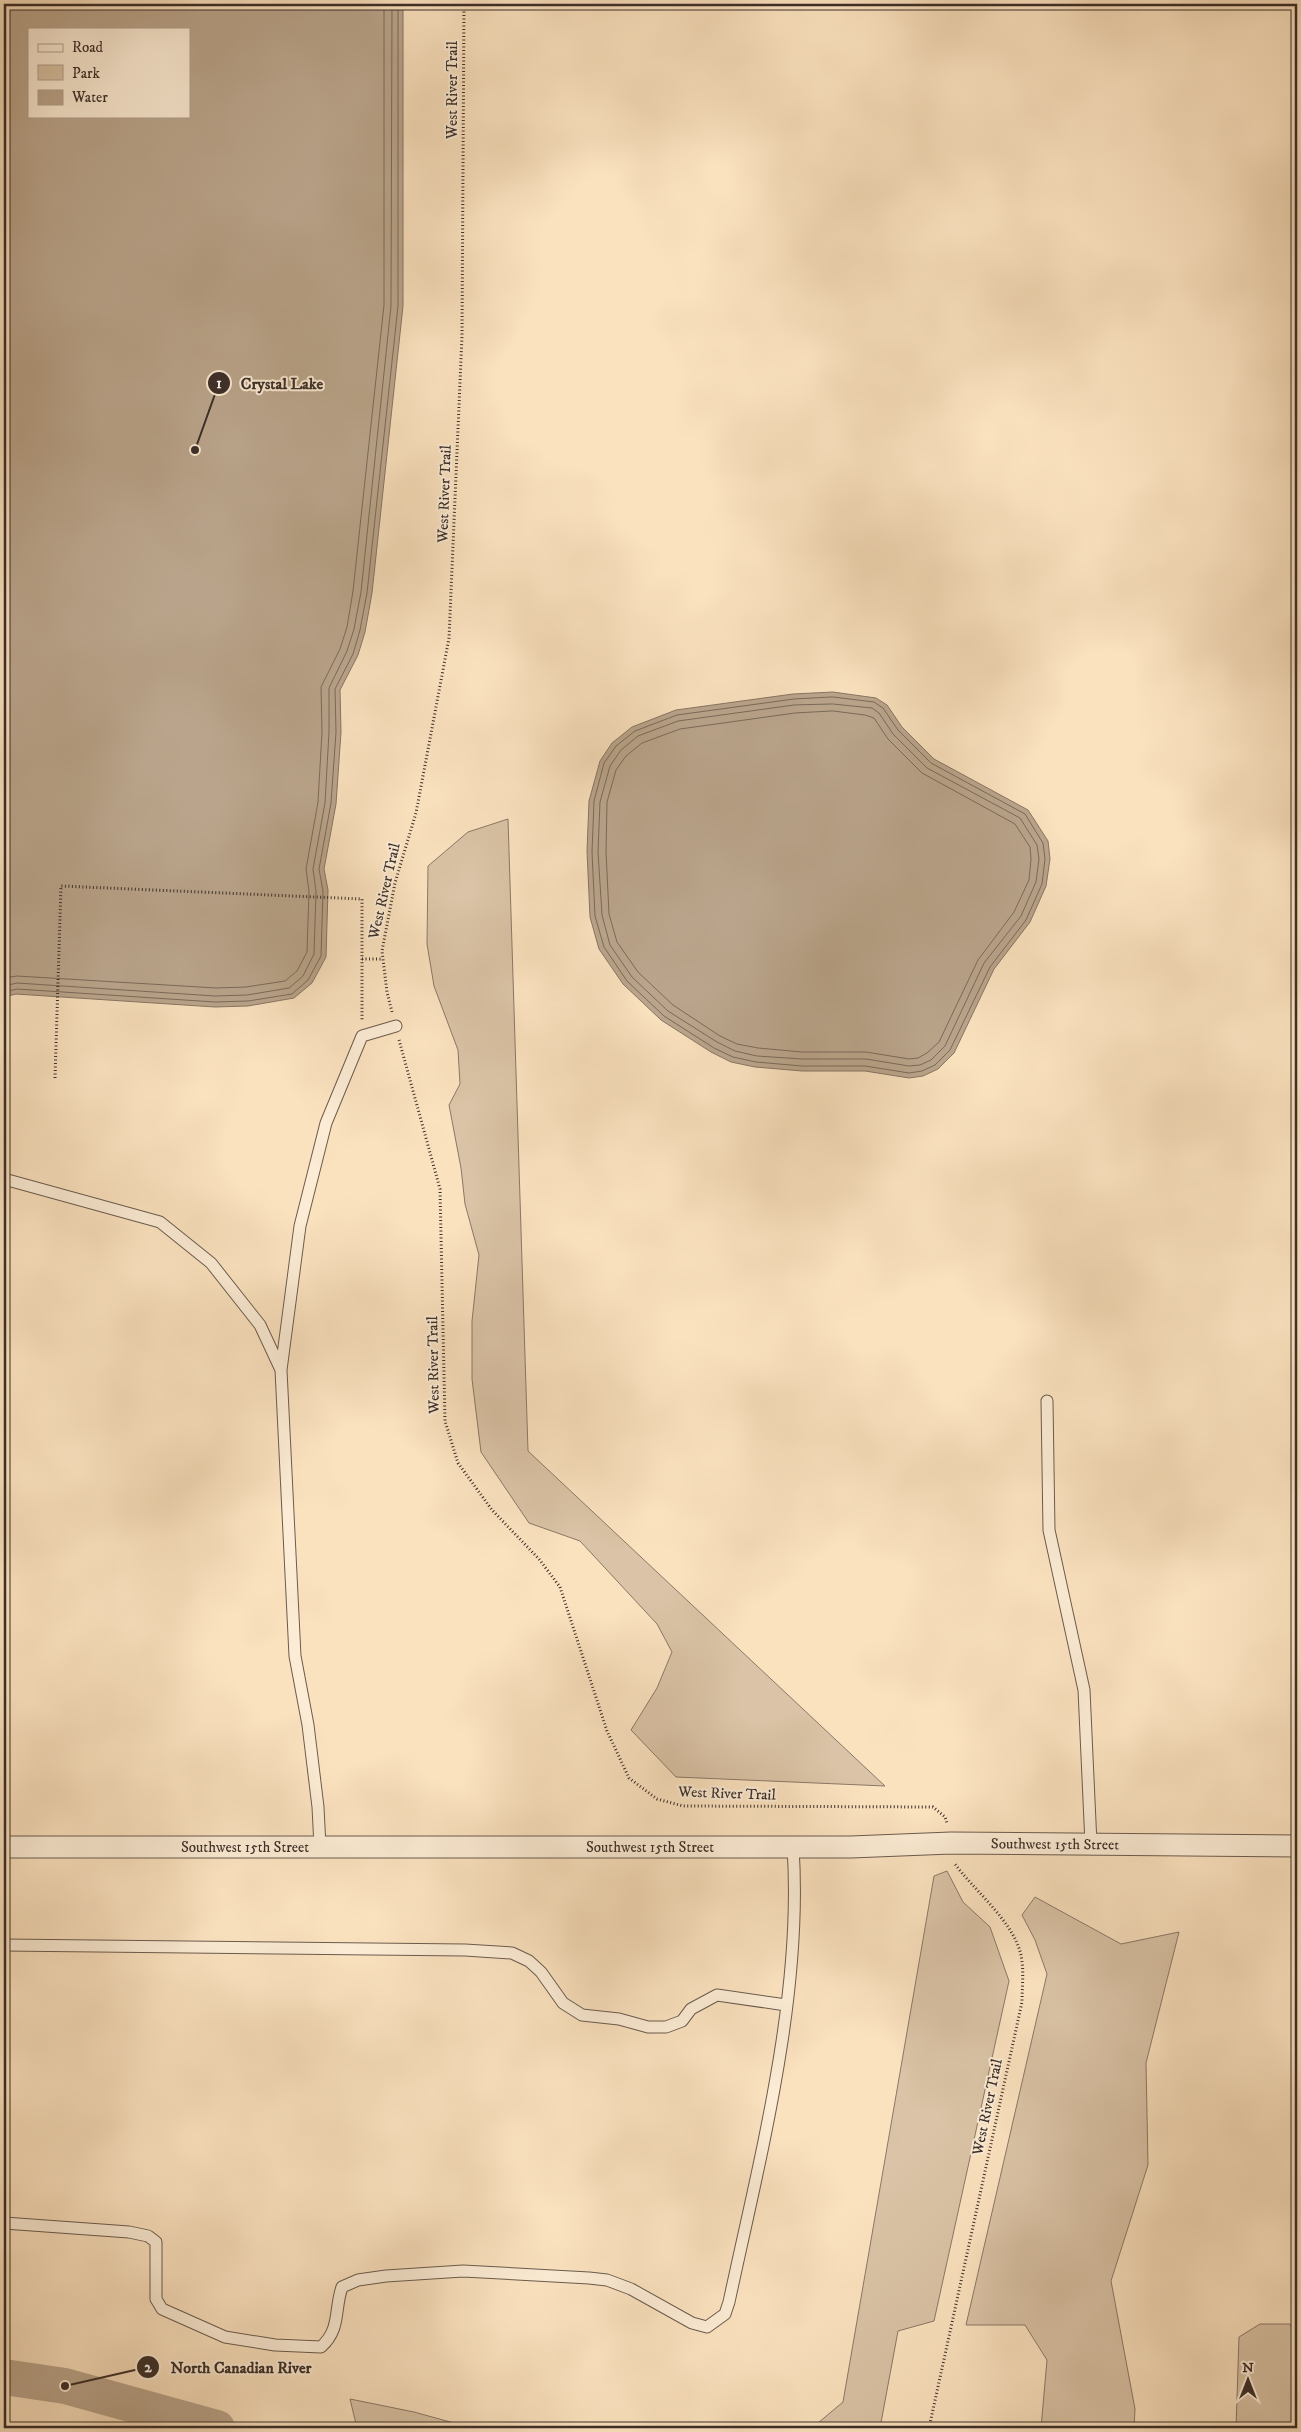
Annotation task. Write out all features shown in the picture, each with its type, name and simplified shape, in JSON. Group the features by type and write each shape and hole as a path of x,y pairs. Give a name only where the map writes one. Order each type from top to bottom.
{"street":[{"name":"Southwest 15th Street","path":"4,1847 793,1847 951,1843 1297,1846"}],"lane":[{"path":"320,1847 318,1807 308,1725 295,1656 281,1370 300,1226 326,1123 362,1036 396,1026"},
{"path":"4,1180 160,1222 217,1271 260,1325 281,1370"},
{"path":"1047,1401 1049,1530 1084,1690 1091,1844"},
{"path":"4,2223 129,2232 148,2236 156,2242 156,2299 162,2309 225,2337 248,2342 321,2347 330,2339 337,2321 338,2300 342,2287 358,2280 386,2276 463,2272 606,2280 631,2289 692,2323 707,2327 725,2314 729,2302 772,2100 786,2005 796,1891 793,1847"},
{"path":"4,1946 474,1950 512,1953 529,1961 541,1972 563,2003 582,2015 620,2018 648,2027 666,2027 682,2022 692,2009 717,1995 786,2005"}],"path":[{"name":"West River Trail","path":"464,4 462,336 449,638 416,813 395,883 382,951 387,992 440,1190 445,1421 458,1463 492,1510 539,1559 560,1587 607,1731 629,1778 657,1799 683,1806 933,1807 945,1817 955,1864 1005,1923 1019,1948 1023,1970 1022,2002 929,2428"},
{"path":"55,1078 60,886 362,899 362,1036"},
{"path":"362,959 383,959"}],"green space":[{"path":"508,819 528,1451 885,1786 676,1777 631,1730 657,1688 672,1652 657,1624 580,1541 529,1523 481,1452 472,1379 472,1321 479,1255 465,1204 461,1168 449,1105 460,1084 458,1050 434,986 427,944 428,866 468,832"},
{"path":"947,1871 963,1902 990,1927 1009,1981 934,2321 898,2331 880,2428 812,2428 843,2402 934,1876"},
{"path":"1035,1897 1121,1944 1179,1932 1146,2063 1148,2165 1111,2281 1135,2409 1134,2428 1041,2428 1047,2360 1025,2325 966,2325 1047,1974 1035,1940 1022,1915"},
{"path":"1260,2324 1290,2324 1297,2340 1297,2428 1236,2428 1239,2337"},
{"path":"350,2399 414,2412 472,2428 357,2428"}],"water":[{"path":"9,4 403,4 403,306 372,593 365,632 358,655 340,690 341,732 336,804 324,869 328,890 326,957 312,983 294,998 248,1006 215,1007 16,994 4,997 4,33"},
{"path":"833,692 876,698 887,705 902,727 934,759 1028,810 1048,841 1050,859 1046,886 1030,922 994,969 954,1053 938,1069 923,1076 909,1078 865,1071 802,1071 755,1067 731,1062 711,1052 661,1020 623,984 599,949 590,917 587,851 589,801 600,761 612,743 632,727 676,710 793,694"}],"waterway":[{"path":"4,2377 65,2386 217,2428"}],"place":[{"name":"Crystal Lake","path":"195,450"},
{"name":"North Canadian River","path":"65,2386"}]}
